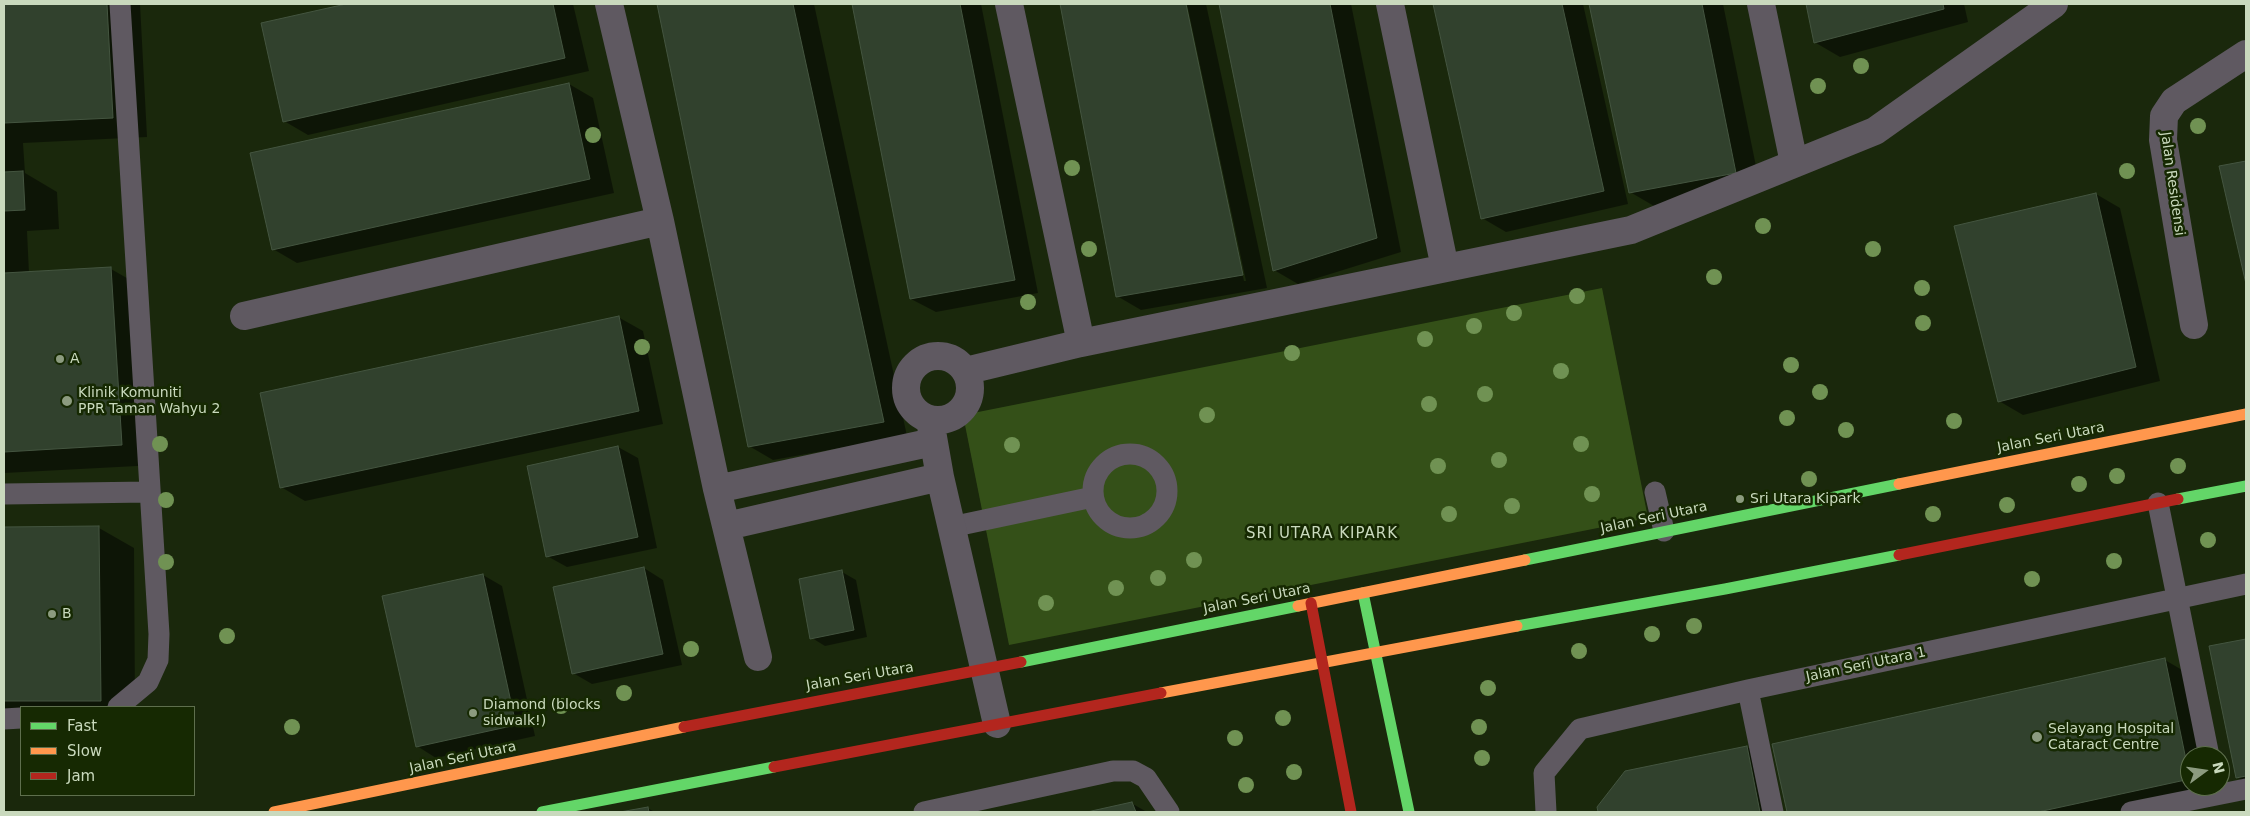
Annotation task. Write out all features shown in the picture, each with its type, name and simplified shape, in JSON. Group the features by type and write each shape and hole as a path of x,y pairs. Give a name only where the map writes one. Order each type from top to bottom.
{"main road":[{"name":"Jalan Seri Utara","path":"274,812 761,711 984,670 2246,414"},
{"path":"542,812 1374,652 1725,589 2246,486"},
{"path":"1363,594 1409,812"},
{"path":"1311,603 1351,812"}],"street":[{"path":"609,4 660,221 717,489 758,657"},
{"path":"1009,4 1080,343"},
{"path":"1390,4 1445,268"},
{"path":"1760,4 1794,163"},
{"path":"965,371 1080,343 1631,230 1875,131 2054,4"},
{"name":"Jalan Residensi","path":"2194,325 2163,140 2164,116 2174,101 2246,54"},
{"path":"244,316 660,221"},
{"path":"717,489 931,431 945,420 959,413 968,401 970,385 965,371 954,360 939,356 924,359 912,369 906,383 907,399 931,431 951,527 997,724"},
{"path":"727,526 940,477"}],"lane":[{"path":"119,706 148,682 158,660 159,610 149,492 120,4"},
{"path":"4,494 149,492"},
{"path":"1655,492 1664,531"},
{"path":"951,527 1093,497"},
{"path":"2158,503 2207,746"},
{"name":"Jalan Seri Utara 1","path":"1546,812 1544,773 1580,729 1748,690 2246,584"},
{"path":"1748,690 1773,812"},
{"path":"4,719 20,718"},
{"path":"924,812 1113,771 1133,771 1146,778 1169,812"},
{"path":"2131,812 2217,798 2246,789"}],"green space":[{"path":"1602,288 1648,518 1009,645 963,415"}],"building":[{"path":"4,4 107,4 113,118 4,123"},
{"path":"346,4 553,4 565,58 283,122 261,23"},
{"path":"657,4 793,4 884,422 748,447"},
{"path":"852,4 960,4 1015,280 910,299"},
{"path":"1060,4 1186,4 1243,275 1116,297"},
{"path":"1219,4 1330,4 1377,238 1273,271"},
{"path":"1433,4 1562,4 1604,191 1481,219"},
{"path":"1589,4 1702,4 1736,173 1629,193"},
{"path":"1806,4 1943,4 1944,9 1814,43"},
{"path":"569,83 590,179 272,250 250,153"},
{"path":"2246,161 2246,284 2219,166"},
{"path":"23,171 25,210 4,211 4,172"},
{"path":"2096,193 2136,367 1998,402 1954,226"},
{"name":"A","path":"111,267 122,445 4,452 4,273"},
{"path":"619,316 639,411 280,488 260,393"},
{"path":"618,446 638,537 546,557 527,466"},
{"name":"B","path":"99,526 101,701 4,701 4,527"},
{"path":"644,567 663,654 572,674 553,587"},
{"path":"842,570 854,630 810,639 799,579"},
{"path":"483,574 516,725 416,747 382,596"},
{"path":"2246,639 2246,776 2236,778 2209,646"},
{"path":"2165,658 2183,746 2180,746 2180,781 2038,812 1787,812 1772,744"},
{"path":"1747,746 1760,812 1598,812 1597,807 1625,771"},
{"path":"1132,802 1136,812 1087,812"},
{"path":"648,807 649,812 620,812"}],"traffic: fast":[{"path":"1525,560 1899,484"},
{"path":"2178,499 2246,486"},
{"path":"1517,626 1725,589 1899,555"},
{"path":"1363,593 1409,812"},
{"path":"1021,662 1298,606"},
{"path":"542,812 774,767"}],"traffic: slow":[{"path":"1899,484 2246,414"},
{"path":"1298,606 1525,560"},
{"path":"1161,693 1517,626"},
{"path":"274,812 684,727"}],"traffic: jam":[{"path":"1899,555 2178,499"},
{"path":"1311,603 1351,812"},
{"path":"684,727 1021,662"},
{"path":"774,767 1161,693"}],"place":[{"name":"A","path":"60,359"},
{"name":"Klinik Komuniti PPR Taman Wahyu 2","path":"67,401"},
{"name":"Sri Utara Kipark","path":"1740,499"},
{"name":"B","path":"52,614"},
{"name":"Diamond (blocks sidwalk!)","path":"473,713"},
{"name":"Selayang Hospital Cataract Centre","path":"2037,737"}],"district":[{"name":"SRI UTARA KIPARK","path":"1322,534"}]}
